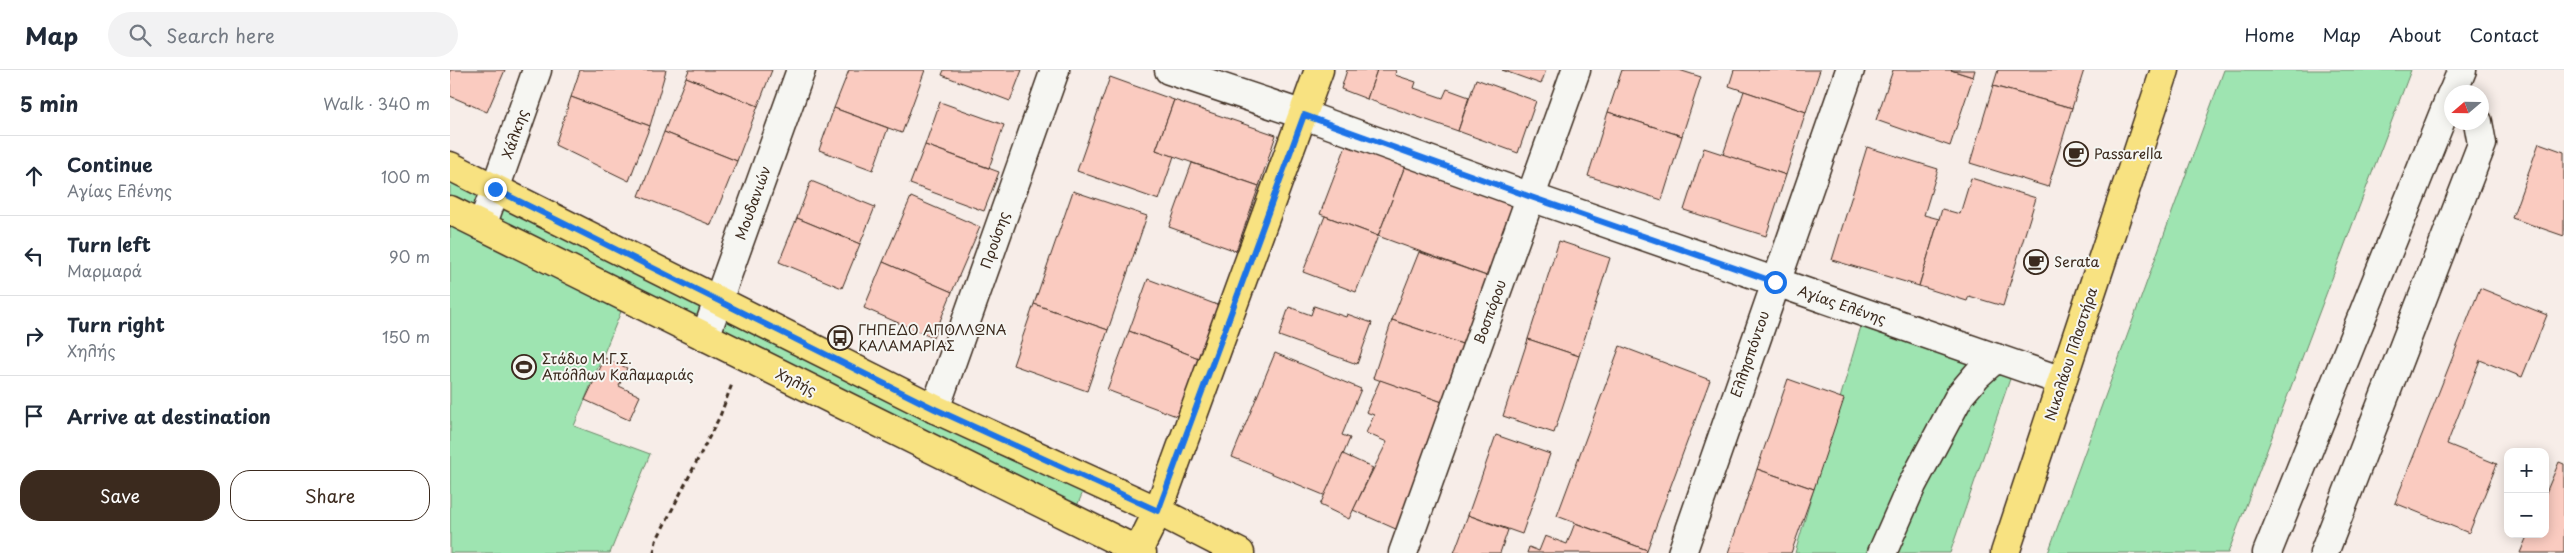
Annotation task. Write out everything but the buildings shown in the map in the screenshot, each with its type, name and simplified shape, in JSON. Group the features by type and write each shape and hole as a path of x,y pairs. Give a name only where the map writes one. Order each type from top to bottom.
{"main road":[{"path":"1139,552 1158,511 1319,70"},
{"name":"Νικολάου Πλαστήρα","path":"2005,553 2166,70"},
{"path":"450,166 935,409 1158,511 1240,553"},
{"name":"Χηλής","path":"450,210 1139,552"}],"street":[{"name":"Χάλκης","path":"482,226 537,70"},
{"name":"Μουδανιών","path":"704,337 801,70"},
{"name":"Προύσης","path":"935,409 1055,70"},
{"name":"Αγίας Ελένης","path":"1169,70 1304,115 1531,197 2062,381"},
{"name":"Βοσπόρου","path":"1403,553 1576,70"},
{"name":"Ελλησπόντου","path":"1682,553 1850,70"},
{"path":"2462,70 2467,85"},
{"path":"2456,85 2462,70"},
{"path":"2267,553 2444,114"},
{"path":"2324,553 2482,144 2479,130"},
{"path":"1882,553 1912,484 1960,395 1977,375 1996,358"}],"path":[{"path":"654,553 656,541 720,416 743,356"}],"green space":[{"path":"2224,70 2411,70 2228,553 2048,553"},
{"path":"450,169 492,191 480,222 450,208"},
{"path":"496,192 716,301 702,334 484,225"},
{"name":"Στάδιο Μ.Γ.Σ. Απόλλων Καλαμαριάς","path":"450,221 622,309 574,426 650,454 610,553 450,553"},
{"path":"720,301 1092,471 1071,520 707,336"},
{"path":"1862,323 2012,373 1950,553 1795,553"}],"place":[{"name":"Passarella","path":"2076,154"},
{"name":"Serata","path":"2036,262"},
{"name":"ΓΗΠΕΔΟ ΑΠΟΛΛΩΝΑ ΚΑΛΑΜΑΡΙΑΣ","path":"840,338"},
{"name":"Στάδιο Μ.Γ.Σ. Απόλλων Καλαμαριάς","path":"524,367"}],"route":[{"path":"495,189 935,409 1158,511 1304,115 1775,282"}]}
